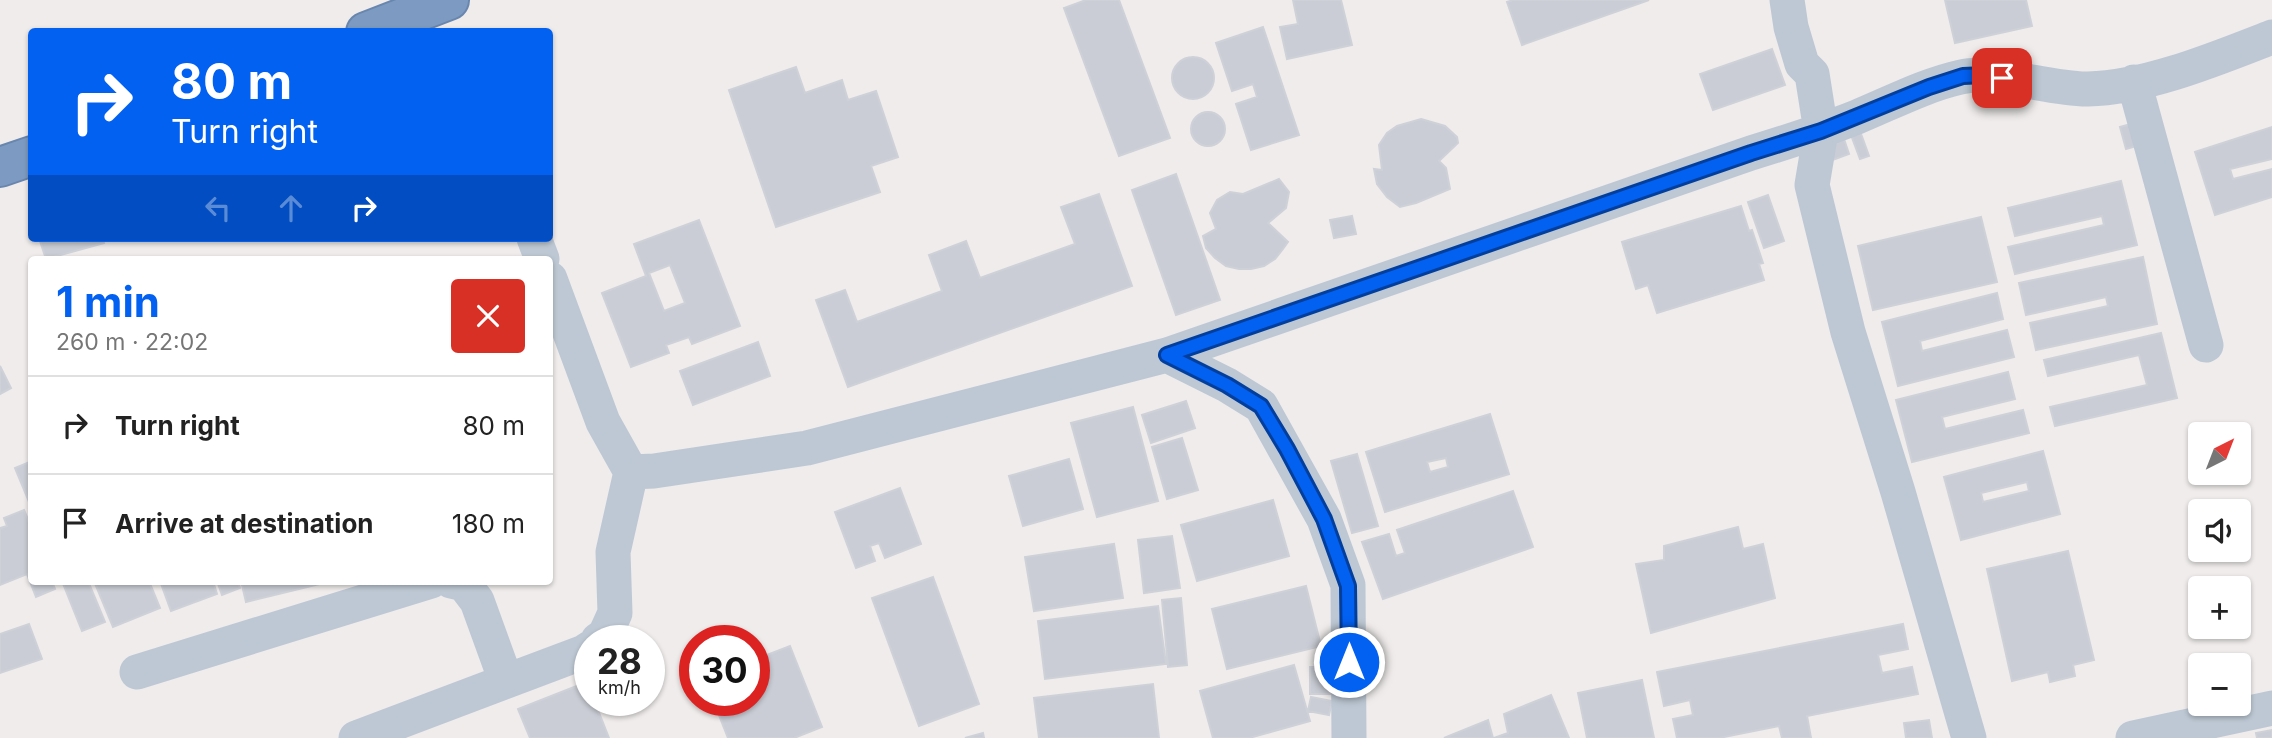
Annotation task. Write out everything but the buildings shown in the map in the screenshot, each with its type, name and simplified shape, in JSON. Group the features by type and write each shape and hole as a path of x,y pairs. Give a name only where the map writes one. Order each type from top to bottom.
{"highway":[{"path":"391,28 409,25 449,0"},
{"path":"0,167 28,157"}],"street":[{"path":"1787,0 1791,27 1802,64 1812,74 1821,131 1812,185 1847,332 1898,492 1969,738"},
{"path":"631,472 654,471 807,448 1167,355 1821,131 1963,76 1985,75 2088,89 2134,82 2199,65 2272,37"},
{"path":"2134,82 2206,345"},
{"path":"1751,153 1812,185"},
{"path":"553,287 603,422 631,472 613,552 615,613 610,625"},
{"path":"1167,355 1227,385 1261,406 1324,519 1348,586 1349,738"},
{"path":"137,672 418,585"},
{"path":"465,585 477,601 506,681"},
{"path":"356,738 574,656"},
{"path":"2133,738 2272,708"}],"route":[{"path":"1349,662 1348,586 1324,519 1287,449 1261,406 1227,385 1167,355 1821,131 1929,87 1963,76 1985,75 2002,78"}]}
